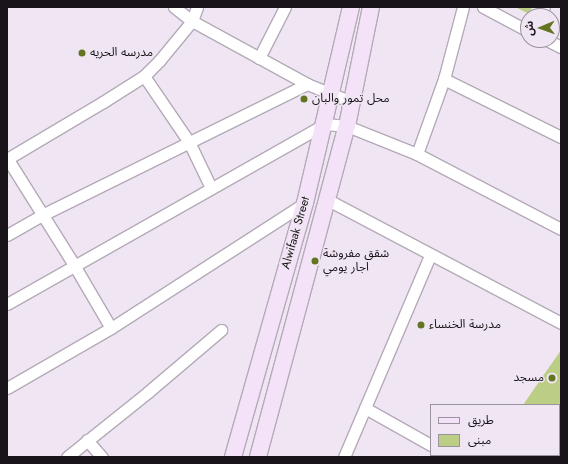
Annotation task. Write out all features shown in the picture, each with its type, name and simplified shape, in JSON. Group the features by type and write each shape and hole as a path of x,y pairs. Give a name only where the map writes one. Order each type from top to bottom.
{"street":[{"path":"174,7 192,21 307,84 331,95 352,102"},
{"path":"112,328 7,158 103,102 144,76 159,61 192,21 197,7"},
{"path":"259,58 285,7"},
{"name":"Alwifaak Street","path":"235,456 305,203 325,124 351,7"},
{"name":"Alwifaak Street","path":"258,457 326,199 347,126 371,7"},
{"path":"417,154 444,79 463,7"},
{"path":"483,7 520,27"},
{"path":"144,76 189,142 210,188"},
{"path":"444,79 561,137"},
{"path":"7,235 42,215 307,84"},
{"path":"7,304 325,124 347,126 417,154 561,230"},
{"path":"326,199 561,323"},
{"path":"7,388 112,328 305,203"},
{"path":"344,457 430,255"},
{"path":"67,457 148,392 221,330"},
{"path":"365,408 430,444"},
{"path":"87,440 102,457"}],"building":[{"path":"515,7 532,7 520,8 520,10"},
{"name":"مسجد","path":"561,350 560,436 560,404 524,404"},
{"path":"489,456 550,456 550,457"}],"place":[{"name":"مدرسه الحريه","path":"82,53"},
{"name":"محل تمور والبان","path":"304,99"},
{"name":"شقق مفروشة اجار يومي","path":"315,261"},
{"name":"مدرسة الخنساء","path":"421,325"},
{"name":"مسجد","path":"552,378"}]}
